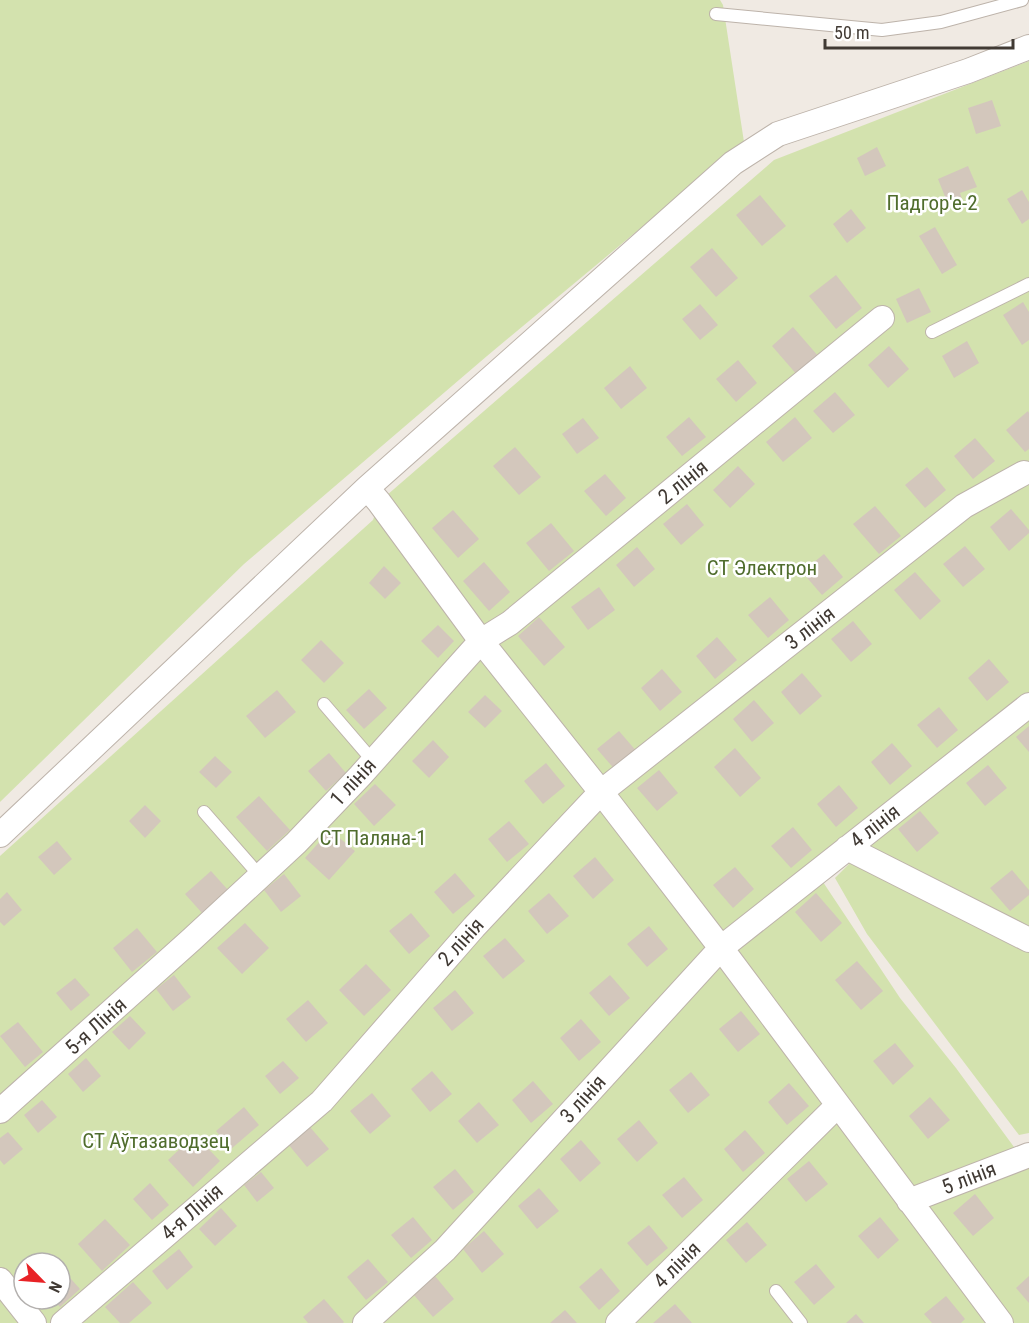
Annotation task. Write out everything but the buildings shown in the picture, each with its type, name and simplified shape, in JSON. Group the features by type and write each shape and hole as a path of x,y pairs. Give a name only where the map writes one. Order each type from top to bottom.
{"street":[{"path":"0,835 367,488 733,163 778,134 1029,47"},
{"name":"2 лінія","path":"481,641 510,623 882,318"},
{"name":"3 лінія","path":"601,792 964,506 1027,472"},
{"path":"367,488 481,641 721,948 1001,1323"},
{"name":"1 лінія","path":"191,940 296,843 481,641"},
{"name":"4 лінія","path":"721,948 1029,705"},
{"name":"2 лінія","path":"324,1099 474,927 601,792"},
{"path":"847,848 1029,940"},
{"name":"5-я Лінія","path":"0,1112 191,940"},
{"name":"3 лінія","path":"365,1323 445,1250 721,948"},
{"name":"4-я Лінія","path":"63,1323 324,1099"},
{"name":"4 лінія","path":"618,1323 838,1105"},
{"name":"5 лінія","path":"909,1200 1029,1155"},
{"path":"0,1280 34,1323"}],"lane":[{"path":"716,14 882,30 941,22 1022,0"},
{"path":"932,332 1029,284"},
{"path":"324,704 373,761"},
{"path":"204,812 260,876"},
{"path":"776,1292 801,1323"}],"green space":[{"path":"0,0 720,0 723,5 744,142 487,356 244,564 0,802"},
{"path":"1029,61 1029,1133 1019,1135 867,934 835,878 853,860 849,855 821,879 900,998 956,1068 1014,1147 1029,1143 1029,1323 0,1323 0,856 373,520 379,502 774,160"}],"park label":[{"name":"Падгор'е-2","path":"932,203"},
{"name":"СТ Электрон","path":"762,568"},
{"name":"СТ Паляна-1","path":"373,838"},
{"name":"СТ Аўтазаводзец","path":"156,1141"}]}
